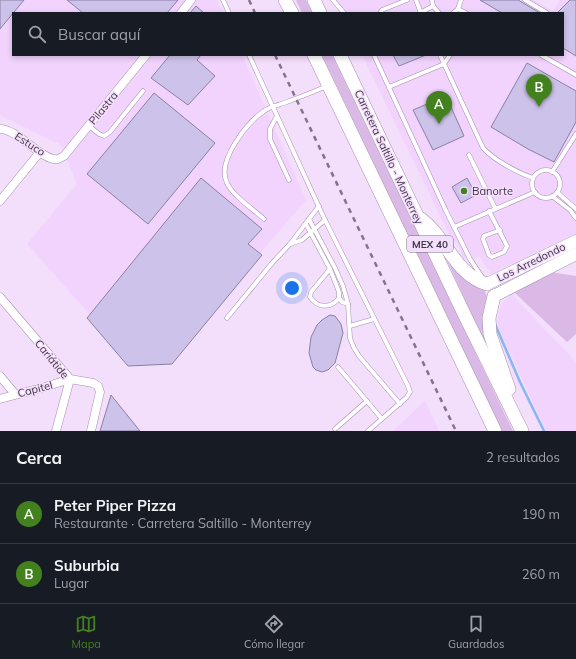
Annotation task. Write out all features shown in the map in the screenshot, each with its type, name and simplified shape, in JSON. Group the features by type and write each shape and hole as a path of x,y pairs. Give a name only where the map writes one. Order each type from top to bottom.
{"main road":[{"path":"285,0 291,12"},
{"path":"314,0 320,12"},
{"name":"Carretera Saltillo - Monterrey","path":"314,56 496,431"},
{"name":"Carretera Saltillo - Monterrey","path":"340,56 417,217 522,431"},
{"path":"417,217 434,231 465,272 473,279 487,284"},
{"path":"494,296 489,318 490,334 501,363 509,391 512,409"}],"street":[{"path":"182,12 191,0"},
{"name":"Pilastra","path":"58,159 64,156 145,56"},
{"name":"Estuco","path":"1,129 10,132 40,152 58,159"},
{"path":"0,201 40,152"},
{"name":"Los Arredondo","path":"487,284 576,240"},
{"name":"Los Arredondo","path":"494,296 576,254"},
{"name":"Cariátide","path":"0,297 70,379 56,431"},
{"path":"0,376 16,394"},
{"path":"70,379 93,382 98,386 100,392 91,431"},
{"name":"Capitel","path":"0,399 70,379"}],"lane":[{"path":"223,0 229,12"},
{"path":"333,0 343,12"},
{"path":"381,12 382,10 407,0"},
{"path":"416,0 421,12"},
{"path":"432,0 433,6 438,12"},
{"path":"454,12 458,9 461,0"},
{"path":"525,0 545,12"},
{"path":"423,12 433,6"},
{"path":"458,9 464,12"},
{"path":"249,56 325,220 410,392 400,404 368,431"},
{"path":"374,56 454,227 470,259 494,296"},
{"path":"440,56 483,148 501,162 533,178"},
{"path":"389,87 444,64 449,56"},
{"path":"543,56 576,75"},
{"path":"264,219 230,189 226,181 225,169 228,155 242,132 265,110 329,86"},
{"path":"88,126 104,136 110,132 143,91"},
{"path":"277,116 270,129 270,139 289,180"},
{"path":"552,172 574,140 576,134"},
{"path":"469,155 496,208"},
{"path":"544,170 552,172 560,181 559,189 552,196 543,197 535,192 532,183 533,178 544,170"},
{"path":"454,227 535,192"},
{"path":"557,192 576,209"},
{"path":"552,196 570,210 576,218"},
{"path":"227,318 273,262 290,244 319,206"},
{"path":"489,211 500,230 508,246 507,250 504,252 492,256 489,255 483,239 484,236 500,230"},
{"path":"309,219 315,228 343,286 348,304 350,338 354,348 359,356 400,404"},
{"path":"290,244 302,240 325,220"},
{"path":"306,224 330,270 339,292 339,298 336,302 331,305 320,306 313,302 310,297 311,292 330,270 335,268"},
{"path":"339,298 342,302 348,304"},
{"path":"350,326 374,319"},
{"path":"338,367 382,419"},
{"path":"336,429 367,401"}],"shaded area":[{"path":"0,0 217,0 223,12 12,12 12,56 242,56 306,200 172,355 126,355 27,244 77,184 61,145 0,115"},
{"path":"296,0 306,0 312,12 302,12"},
{"path":"338,0 534,0 553,11 560,0 576,0 576,233 491,274 480,257 463,259 458,243 451,238 362,56 564,56 564,12 343,12"},
{"path":"322,56 332,56 513,431 502,431"},
{"path":"439,243 483,287 488,299 501,378"},
{"path":"550,272 576,276 576,334 567,342 515,293"},
{"path":"512,295 576,362 576,431 546,431 497,324 500,308 504,301"},
{"path":"425,401 439,431 393,431"}],"building":[{"path":"0,0 24,0 14,12 12,12 12,14 0,29"},
{"path":"67,0 178,0 168,12 82,12"},
{"path":"480,0 518,0 538,12 500,12"},
{"path":"570,0 576,0 576,56 564,49 564,12 558,12"},
{"path":"196,6 203,12 191,12"},
{"path":"169,56 200,56 197,60 215,76 188,105 151,78"},
{"path":"394,56 424,56 399,66"},
{"path":"527,63 576,91 576,122 554,162 528,149 491,127"},
{"path":"154,93 215,143 148,224 87,174"},
{"path":"446,96 464,136 433,150 413,110"},
{"path":"201,178 262,229 248,244 262,255 172,364 128,366 87,318"},
{"name":"Banorte","path":"467,178 476,195 461,203 452,187"},
{"path":"330,315 335,316 341,324 343,333 335,363 328,370 322,372 313,367 309,353 311,337 317,325"},
{"path":"111,395 140,431 100,431"}],"waterway":[{"path":"495,324 520,382 544,431"}],"railway":[{"path":"249,0 255,12"},
{"path":"275,56 456,431"}],"place":[{"name":"Suburbia","path":"539,107"},
{"name":"Peter Piper Pizza","path":"439,124"},
{"name":"Banorte","path":"464,191"}]}
